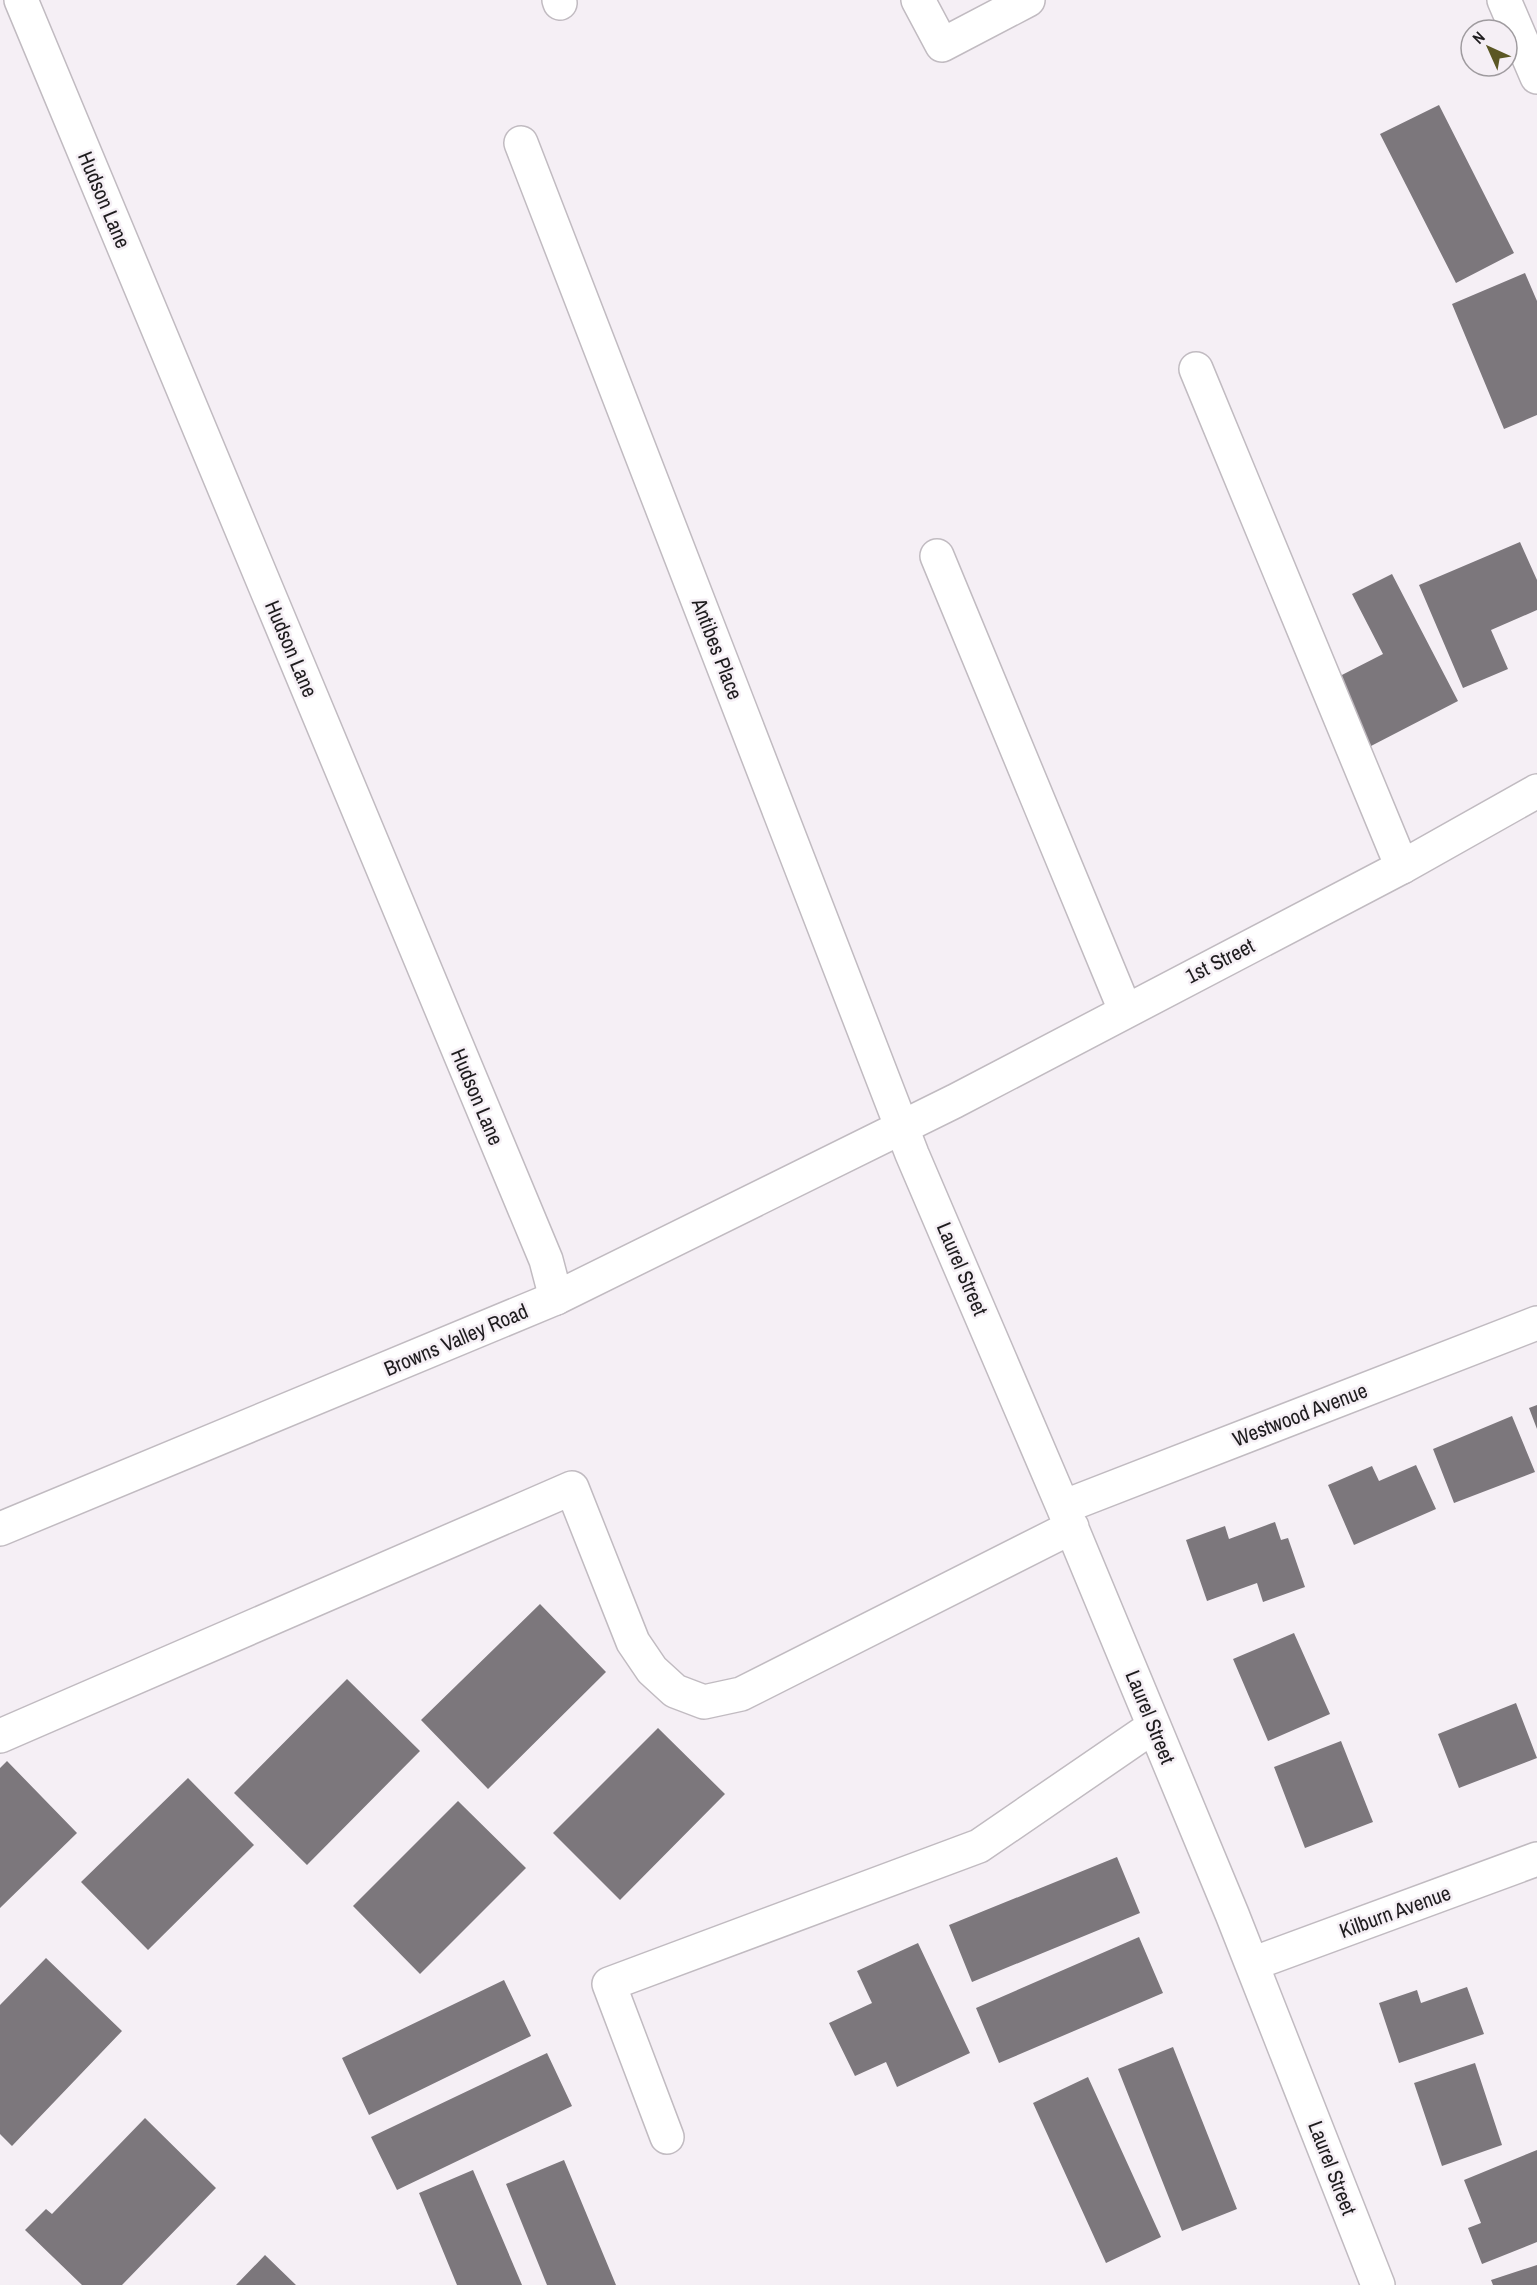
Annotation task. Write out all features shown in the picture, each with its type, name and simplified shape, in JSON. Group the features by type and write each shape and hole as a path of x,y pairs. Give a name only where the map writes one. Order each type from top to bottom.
{"street":[{"name":"Hudson Lane","path":"21,0 546,1260 556,1298"},
{"path":"918,0 942,45 1028,0"},
{"path":"1504,0 1537,77"},
{"name":"Antibes Place","path":"521,143 907,1140"},
{"path":"1196,369 1402,867"},
{"path":"938,556 1125,1010"},
{"name":"1st Street","path":"907,1140 1125,1010 1402,867 1537,791"},
{"name":"Browns Valley Road","path":"0,1529 556,1298 907,1140"},
{"name":"Laurel Street","path":"907,1140 1068,1517 1252,1964 1378,2285"},
{"name":"Westwood Avenue","path":"0,1736 572,1488 633,1642 652,1670 675,1691 704,1702 741,1694 1068,1517 1537,1323"},
{"path":"667,2137 609,1984 979,1846 1154,1726"},
{"name":"Kilburn Avenue","path":"1252,1964 1537,1859"}],"building":[{"path":"1439,105 1514,253 1456,283 1380,134"},
{"path":"1525,273 1537,301 1537,415 1504,429 1452,304"},
{"path":"1520,542 1537,580 1537,610 1491,630 1508,669 1463,688 1419,585"},
{"path":"1392,574 1458,701 1371,746 1336,678 1383,654 1352,594"},
{"path":"1537,1405 1537,1429 1529,1408"},
{"path":"1512,1416 1535,1472 1454,1503 1433,1449"},
{"path":"1416,1465 1436,1509 1354,1545 1328,1485 1372,1466 1379,1481"},
{"path":"1275,1522 1281,1540 1288,1538 1305,1587 1263,1602 1257,1583 1207,1601 1186,1540 1225,1526 1229,1539"},
{"path":"540,1604 606,1672 488,1789 421,1720"},
{"path":"1294,1633 1330,1714 1268,1741 1233,1659"},
{"path":"347,1679 420,1751 307,1865 234,1793"},
{"path":"1516,1703 1537,1758 1459,1788 1438,1734"},
{"path":"658,1728 725,1794 620,1900 553,1833"},
{"path":"1341,1741 1373,1822 1305,1848 1274,1767"},
{"path":"7,1761 77,1833 0,1908 0,1768"},
{"path":"188,1778 254,1845 148,1950 81,1882"},
{"path":"458,1801 526,1868 420,1974 353,1906"},
{"path":"1117,1857 1140,1913 972,1982 949,1925"},
{"path":"1139,1937 1163,1993 999,2063 976,2008"},
{"path":"918,1943 970,2053 897,2087 886,2062 855,2076 829,2023 872,2003 857,1971"},
{"path":"46,1958 122,2031 12,2146 0,2134 0,2005"},
{"path":"504,1980 531,2036 369,2115 342,2058"},
{"path":"1467,1987 1484,2034 1399,2063 1379,2003 1417,1990 1421,2003"},
{"path":"1173,2047 1237,2209 1182,2231 1118,2069"},
{"path":"547,2053 572,2106 397,2190 371,2137"},
{"path":"1475,2063 1502,2145 1442,2166 1414,2083"},
{"path":"1088,2077 1161,2237 1106,2263 1033,2103"},
{"path":"145,2118 216,2188 122,2285 82,2285 25,2230 46,2209 52,2214"},
{"path":"1537,2150 1537,2242 1482,2264 1468,2228 1481,2223 1464,2180"},
{"path":"564,2160 616,2285 547,2285 506,2184"},
{"path":"473,2170 522,2285 457,2285 419,2193"},
{"path":"265,2255 296,2285 236,2285"},
{"path":"1537,2265 1537,2285 1493,2285 1491,2280"}]}
